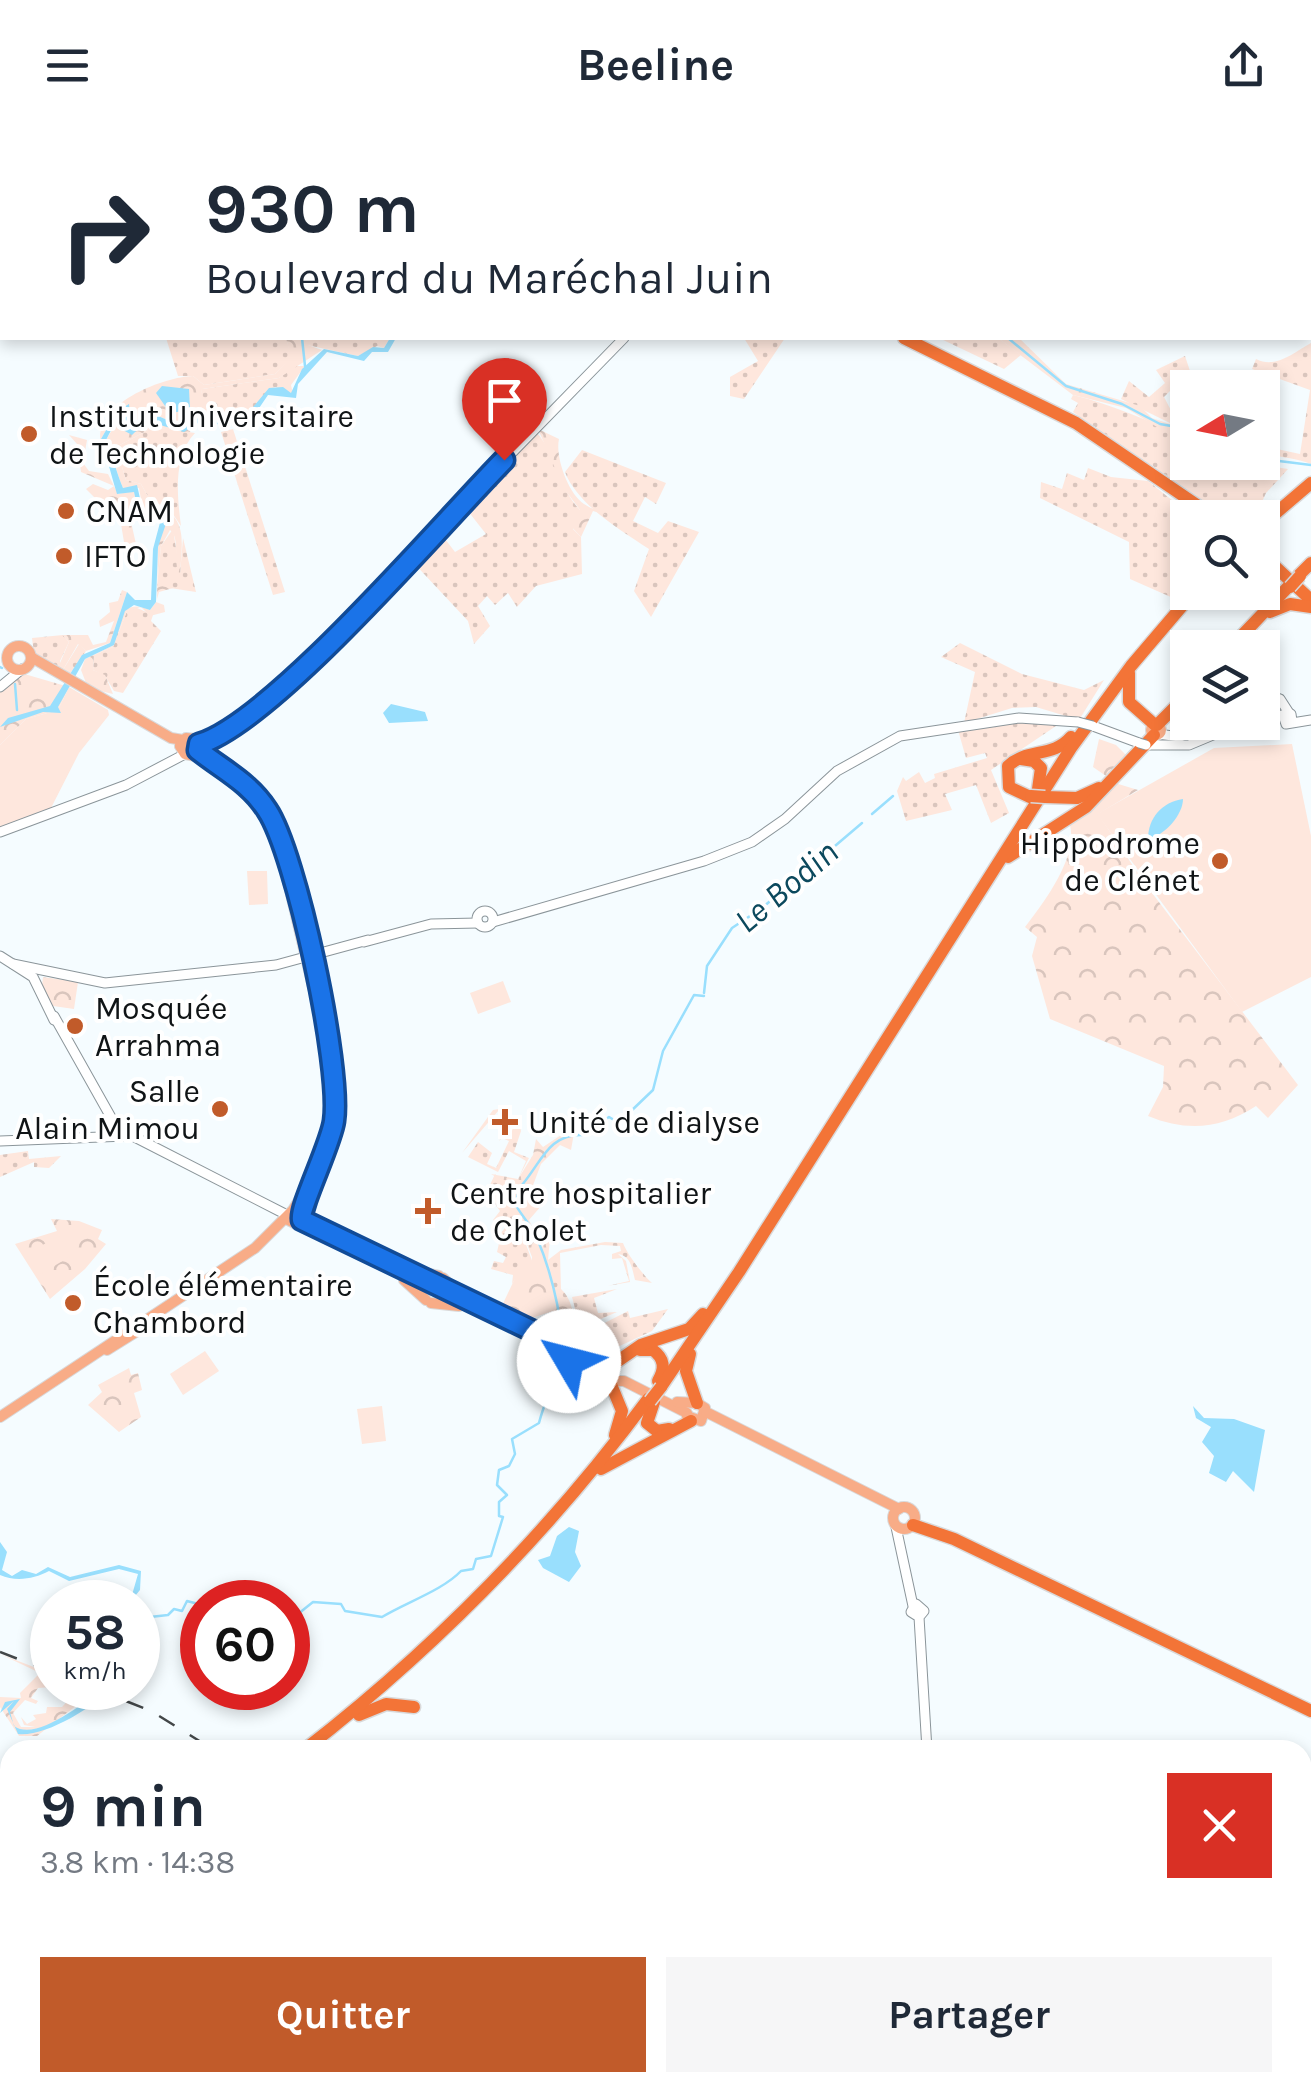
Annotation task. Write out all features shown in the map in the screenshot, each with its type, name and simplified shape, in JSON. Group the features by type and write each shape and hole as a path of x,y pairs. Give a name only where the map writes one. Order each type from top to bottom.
{"highway":[{"path":"908,340 1076,422 1192,500"},
{"path":"916,340 1078,420 1193,500"},
{"path":"1280,507 1311,481"},
{"path":"1249,630 1311,564"},
{"path":"1280,569 1311,598"},
{"path":"1280,571 1311,598"},
{"path":"1252,626 1280,606 1311,598"},
{"path":"659,1387 732,1280 1086,726 1177,610"},
{"path":"694,1413 686,1367 732,1280 1085,724 1177,610"},
{"path":"1252,626 1261,610"},
{"path":"1143,650 1128,674 1126,690 1132,708 1155,733"},
{"path":"990,876 1024,842 1083,809 1170,717"},
{"path":"1085,724 1058,749 1020,757 1010,764 1007,785 1036,798 1081,799 1113,778"},
{"path":"1036,798 1077,798 1096,790 1155,733"},
{"path":"613,1372 641,1345 688,1329 732,1280"},
{"path":"578,1492 694,1346"},
{"path":"613,1372 637,1351 654,1350 664,1366 659,1387"},
{"path":"607,1447 622,1417 613,1372"},
{"path":"649,1400 646,1419 653,1430 666,1431 694,1413"},
{"path":"556,1513 649,1400"},
{"path":"319,1740 436,1637 556,1513 649,1400"},
{"path":"322,1740 376,1706 414,1707 400,1697 398,1686 578,1492 612,1460 694,1413"},
{"path":"904,1521 954,1539 1311,1709"},
{"path":"332,1733 420,1658"}],"main road":[{"path":"0,832 126,784 244,717 295,675 622,340"},
{"path":"6,654 24,647 26,665"},
{"path":"6,654 0,687 26,665"},
{"path":"0,1419 274,1233 289,1218 318,1166 332,1106 330,1056 274,822 238,777 62,680 6,654"},
{"path":"1280,698 1287,717"},
{"path":"0,956 38,976 95,981 271,968 420,926 478,919 485,911 496,918 704,860 752,842 837,771 900,736 1013,718 1170,735"},
{"path":"1280,718 1311,719"},
{"path":"1155,733 1170,738"},
{"path":"1174,740 1188,745 1200,740"},
{"path":"18,1407 203,1290 263,1247 301,1205 326,1156 336,1106 335,1066 307,959"},
{"path":"38,976 54,1016 119,1135 390,1267 429,1302 470,1306"},
{"path":"0,1141 119,1135 144,1143 390,1267 437,1285 470,1306 564,1350 574,1346 577,1356 904,1521 902,1553 916,1605 924,1610 918,1617 926,1740"},
{"path":"301,1205 299,1216 304,1224"},
{"path":"272,1212 278,1220 274,1233"}],"green space":[{"path":"167,340 287,340 292,358 275,374 204,385 193,376 178,376"},
{"path":"286,340 307,340 308,345 322,350 279,378 202,389 200,411 183,426 158,416 128,425 129,410 117,411 101,439 104,452 100,436 104,422 114,409 145,389 193,376 204,385 275,374 291,358"},
{"path":"306,340 389,340 384,348 377,346 358,356 307,345"},
{"path":"745,340 784,340 744,399 730,396 730,377 758,361"},
{"path":"943,340 1001,340 1021,355 1004,369"},
{"path":"1001,340 1021,340 1066,384 1140,406 1152,418 1170,424 1170,431 1126,408 1073,395"},
{"path":"1311,343 1311,464 1280,456 1280,450 1300,454 1310,390 1280,379 1280,370 1252,369 1256,359 1270,362"},
{"path":"1185,356 1190,370 1170,370 1170,391 1164,397 1170,408 1170,423 1121,399 1129,381 1149,397 1165,383 1156,370"},
{"path":"295,366 305,366 291,385 293,394 275,387 249,412 233,411 219,418 197,416 202,389 279,378"},
{"path":"1073,395 1170,429 1170,478 1073,412 1078,403 1071,399"},
{"path":"122,413 126,414 123,423 134,433 137,425 160,422 178,431 197,422 189,433 154,427 116,447 126,480 141,484 151,502 167,511 144,516 139,488 123,488 106,440"},
{"path":"154,427 195,433 180,464 181,526 168,507 151,502 141,484 126,480 116,447"},
{"path":"233,429 285,592 273,595 221,432"},
{"path":"538,429 559,439 561,465 578,499 606,515 593,511 581,537 568,523 580,510 563,487"},
{"path":"536,432 581,511 573,529 581,537 582,574 536,586 517,607 508,593 495,605 487,596 478,606 490,626 474,644 468,621 411,560 439,531 455,552 486,534 464,506"},
{"path":"69,435 87,440 83,463 89,471 108,474 114,486 81,472 77,444"},
{"path":"582,450 666,483 656,504 645,497 633,521 658,533 668,521 699,532 651,617 634,591 649,549 601,515 571,484 565,472"},
{"path":"1088,468 1111,477 1148,481 1172,500 1170,597 1130,579 1129,542 1040,498 1041,482 1062,489 1067,473 1084,480"},
{"path":"1173,480 1278,480 1263,500 1203,500"},
{"path":"93,484 108,490 114,486 118,494 134,491 138,515 129,513 136,544 131,553 126,554 121,524 86,489"},
{"path":"167,511 180,530 180,576 170,530 161,546 157,582 158,547"},
{"path":"173,529 180,574 183,538 196,592 157,586 161,546"},
{"path":"157,585 173,588 159,592 157,599"},
{"path":"122,590 127,592 110,643 86,651 78,644 60,675 57,670 69,642 63,635 88,635 93,645 106,642 114,621 100,627 99,621 110,612 109,603 118,601"},
{"path":"156,602 164,605 165,612 150,616 141,607 150,610"},
{"path":"135,607 153,615 151,621 161,631 123,693 114,691 105,676 93,670 94,655 113,647 127,611"},
{"path":"141,607 127,611 113,647 94,655 93,670 105,675 113,694 88,688 81,670 85,659 112,646 125,610"},
{"path":"63,635 69,642 60,661 61,673 79,644 86,651 67,678 34,655 32,638"},
{"path":"960,643 1022,674 1084,690 1104,680 1079,720 1036,707 1012,708 964,723 975,672 941,657"},
{"path":"21,673 69,687 58,710 26,719 0,745 0,690"},
{"path":"69,687 108,710 109,715 79,753 51,808 0,830 0,745 26,719 58,710"},
{"path":"1040,720 1059,724 991,770 1009,813 991,823 976,785 945,794 952,810 906,821 897,791 903,777 906,781 919,772 925,783 935,778 934,774 987,758 985,753 966,758 958,730"},
{"path":"1099,739 1116,745 1126,755 1106,776 1093,767"},
{"name":"Hippodrome de Clénet","path":"1292,744 1311,836 1311,977 1242,1012 1097,814 1214,748"},
{"path":"1115,783 1138,790 1098,814 1146,885 1298,1085 1268,1118 1256,1106 1230,1120 1204,1126 1148,1116 1163,1087 1164,1066 1050,1019 1032,956 1037,937 1025,927 1064,865 1070,825"},
{"path":"247,871 267,871 268,904 249,905"},
{"path":"43,977 78,982 74,1009 53,1006 42,986"},
{"path":"503,981 511,1002 478,1014 470,993"},
{"path":"499,1109 518,1119 521,1131 514,1152 529,1158 518,1179 526,1161 509,1151 498,1172 468,1157 478,1142 492,1153 487,1164 496,1168 509,1141 499,1141 503,1134 510,1136 516,1120 499,1110 462,1153 493,1110"},
{"path":"564,1133 574,1133 571,1150 560,1145 541,1164 532,1188 548,1198 529,1220 542,1247 550,1238 548,1260 557,1302 566,1299 575,1325 565,1327 570,1341 534,1330 556,1333 553,1311 517,1323 498,1314 518,1272 531,1271 532,1257 518,1221 511,1223 508,1205 499,1200 502,1194 511,1198 507,1182 506,1193 500,1192 501,1180 491,1174 518,1179 533,1155 536,1139 543,1147"},
{"path":"28,1151 29,1159 61,1156 49,1168 34,1167 34,1162 0,1177 0,1155"},
{"path":"495,1174 510,1189 511,1204 534,1266 534,1274 517,1276 512,1284 513,1275 491,1269 494,1261 503,1263 506,1257 497,1252 500,1239 496,1238 506,1227 493,1220 500,1211 492,1200 496,1188 490,1185"},
{"path":"51,1219 79,1221 102,1230 98,1239 106,1244 85,1269 50,1299 15,1244 57,1231"},
{"path":"59,1236 71,1256 39,1275 26,1254"},
{"path":"605,1242 623,1243 652,1283 635,1280 628,1260 618,1254 626,1261 630,1282 607,1286 629,1281 622,1258 612,1259 612,1254 621,1251 620,1246 601,1245 560,1253 561,1289 572,1308 574,1324 566,1300 557,1303 548,1260 561,1250"},
{"path":"617,1289 594,1298 598,1313 617,1312 580,1328 572,1297"},
{"path":"668,1309 652,1331 598,1356 581,1350 579,1336 628,1311 630,1318"},
{"path":"574,1325 573,1337 572,1342 565,1327"},
{"path":"205,1351 219,1371 183,1395 170,1374"},
{"path":"129,1368 131,1375 138,1373 142,1390 134,1393 141,1417 119,1432 88,1405 102,1392 98,1385"},
{"path":"382,1406 386,1441 362,1444 357,1409"},
{"path":"30,1683 30,1702 25,1700 13,1713 21,1727 35,1727 24,1725 21,1717 27,1724 36,1719 33,1715 46,1710 71,1710 37,1736 19,1736 0,1707 0,1697 21,1698 20,1693"}],"water":[{"path":"389,340 395,340 388,352 372,352 364,361 327,352 298,384 296,398 268,395 253,417 233,416 222,425 201,421 184,432 151,424 132,435 123,430 126,414 119,415 106,440 123,488 137,485 144,516 161,508 169,515 158,547 156,602 150,610 134,605 125,611 114,645 85,659 58,707 61,713 43,712 0,727 8,718 50,706 82,655 110,643 127,592 135,600 151,600 153,549 162,515 148,522 140,520 134,492 117,494 101,439 117,411 129,404 131,421 158,416 182,426 204,417 249,412 269,388 283,387 291,393 302,369 324,349 358,356 373,347 384,348"},
{"path":"162,386 189,389 190,410 170,413 156,393"},
{"path":"391,704 425,712 428,721 389,723 383,713"},
{"path":"1183,799 1172,824 1148,839 1158,812"},
{"path":"1193,1406 1204,1418 1234,1419 1265,1430 1254,1492 1233,1471 1226,1482 1209,1473 1214,1456 1202,1442 1211,1427 1196,1418"},
{"path":"569,1527 579,1531 575,1552 581,1566 569,1582 543,1568 538,1560 550,1556 557,1536"},
{"path":"0,1542 7,1552 2,1570 12,1576 22,1570 36,1574 48,1567 70,1577 119,1565 141,1571 141,1580 136,1580 138,1574 119,1569 73,1580 49,1571 25,1579 0,1575"},
{"path":"20,1699 10,1712 13,1723 7,1709 14,1701 0,1713 5,1702"},
{"path":"73,1710 85,1710 42,1731 18,1734 15,1726 35,1729"}],"waterway":[{"path":"302,340 305,366"},
{"path":"1010,340 1066,386 1122,404 1170,426"},
{"path":"1280,461 1311,465"},
{"path":"15,684 17,710"},
{"name":"Le Bodin","path":"872,814 893,796"},
{"name":"Le Bodin","path":"704,993 707,966 732,928 762,908 862,823"},
{"name":"Le Bodin","path":"522,1185 554,1144 582,1135 609,1117 614,1120 629,1113 653,1090 663,1051 694,995 704,996"},
{"path":"520,1187 515,1204 542,1251 554,1289 563,1341"},
{"path":"310,1604 341,1604 345,1611 382,1617 435,1590 461,1571 473,1569 476,1559 491,1556 503,1517 499,1516 499,1502 507,1495 497,1485 499,1470 509,1466 515,1454 512,1439 539,1423 556,1375"},
{"path":"160,1616 174,1609 180,1610"}],"railway":[{"path":"0,1652 30,1664"},
{"path":"148,1710 198,1740"}],"place":[{"name":"Institut Universitaire de Technologie","path":"29,434"},
{"name":"CNAM","path":"66,511"},
{"name":"IFTO","path":"64,556"},
{"name":"Hippodrome de Clénet","path":"1220,861"},
{"name":"Mosquée Arrahma","path":"75,1026"},
{"name":"Salle Alain Mimou","path":"220,1109"},
{"name":"Unité de dialyse","path":"505,1122"},
{"name":"Centre hospitalier de Cholet","path":"428,1211"},
{"name":"École élémentaire Chambord","path":"73,1303"}],"route":[{"path":"504,460 295,675 244,717 199,744 198,750 252,791 279,832 332,1052 336,1106 331,1139 299,1216 304,1224 566,1347 563,1355 569,1361"}]}
